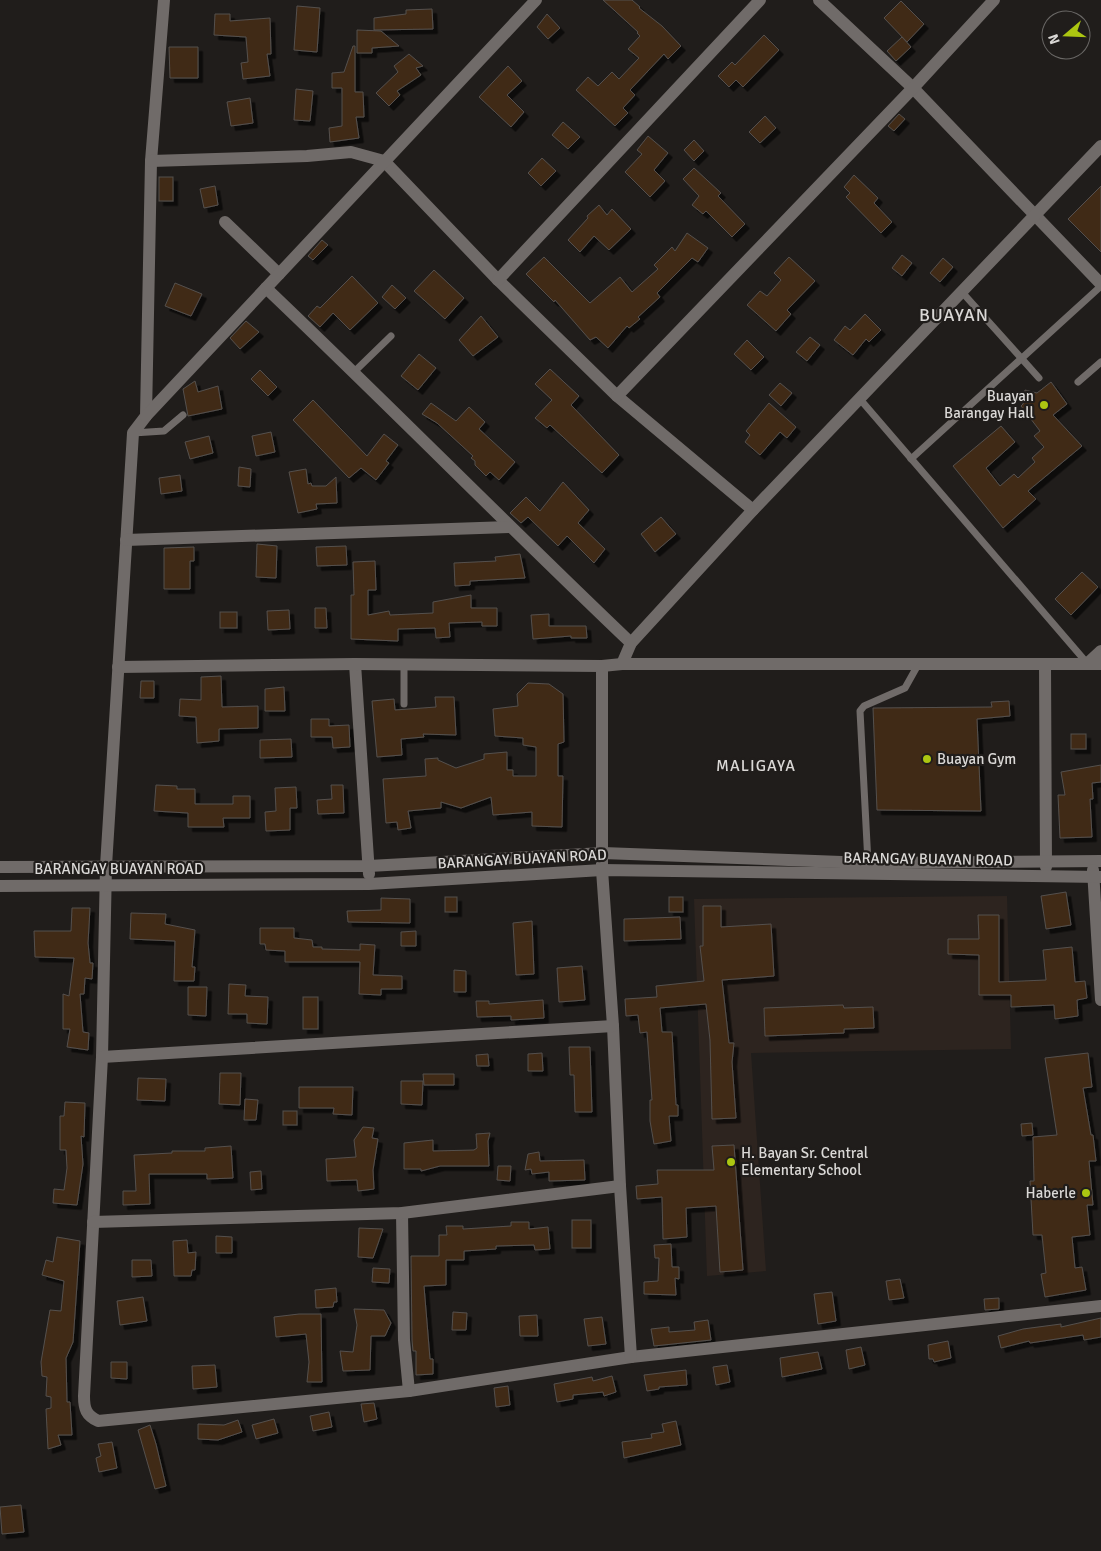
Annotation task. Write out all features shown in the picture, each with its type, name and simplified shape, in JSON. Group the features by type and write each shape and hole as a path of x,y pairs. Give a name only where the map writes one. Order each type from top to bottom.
{"street":[{"path":"146,416 151,161 164,0"},
{"path":"536,0 278,274 146,416 133,433 106,866 102,1057 84,1407 91,1418 98,1421 409,1391 631,1357 1101,1306"},
{"path":"498,280 760,0"},
{"path":"819,0 913,88 1101,285"},
{"path":"617,396 913,88 994,0"},
{"path":"622,664 631,643 753,510 858,398 1035,217 1101,146"},
{"path":"151,161 307,156 351,152 384,162 498,280 617,396 753,510"},
{"path":"225,222 278,274"},
{"path":"266,288 354,372 509,527 631,643"},
{"path":"126,540 509,527"},
{"path":"1087,664 1101,651"},
{"path":"118,667 355,664 404,666 919,663 1101,664"},
{"path":"355,664 369,884"},
{"path":"1045,664 1047,877"},
{"path":"602,666 602,870 613,1026 620,1186 631,1357"},
{"path":"0,867 369,866 603,853 868,863 1097,861 1101,1000"},
{"path":"505,858 508,876"},
{"name":"BARANGAY BUAYAN ROAD","path":"0,886 369,884 602,870 1097,877"},
{"path":"102,1057 613,1026"},
{"path":"93,1222 402,1213 620,1186"},
{"path":"402,1213 404,1340 409,1391"}],"lane":[{"path":"911,460 1101,285"},
{"path":"961,291 1039,378"},
{"path":"354,372 391,336"},
{"path":"1078,382 1101,362"},
{"path":"858,398 1087,664"},
{"path":"133,433 164,431 183,415"},
{"path":"868,863 860,711 864,706 905,688 919,663"},
{"path":"404,666 404,704"}],"shaded area":[{"name":"H. Bayan Sr. Central Elementary School","path":"1007,896 1011,1049 751,1053 766,1271 707,1276 694,899"}],"building":[{"path":"603,0 632,0 662,26 681,46 668,59 664,54 630,90 635,95 623,108 628,113 615,126 576,90 588,77 598,86 612,72 619,79 639,58 628,49 640,36 638,32"},
{"path":"901,1 924,24 907,42 884,18"},
{"path":"297,6 320,8 317,52 294,50"},
{"path":"432,9 433,29 374,30 374,18 406,14 406,10"},
{"path":"215,14 230,14 230,21 270,18 271,54 267,54 270,76 243,79 241,63 248,62 246,37 214,35"},
{"path":"547,14 560,28 548,39 537,27"},
{"path":"357,30 381,31 399,46 372,48 372,53 357,53"},
{"path":"764,35 779,50 743,87 736,80 729,87 718,76 732,62 735,65"},
{"path":"902,37 911,47 896,61 887,51"},
{"path":"353,46 355,46 355,92 363,92 364,117 356,117 359,138 330,142 329,128 342,126 342,88 332,88 332,73 344,72"},
{"path":"169,47 198,47 198,78 170,78"},
{"path":"409,54 423,66 416,68 421,75 397,91 400,95 389,106 376,93 398,72 394,66"},
{"path":"508,66 522,81 507,95 524,112 511,127 479,97"},
{"path":"296,89 313,91 310,121 294,120"},
{"path":"250,98 253,123 231,126 227,102"},
{"path":"899,114 905,119 894,131 888,126"},
{"path":"765,116 776,128 760,143 749,132"},
{"path":"563,122 580,137 568,149 552,135"},
{"path":"648,136 668,153 654,170 665,181 650,197 625,172 642,154 637,150"},
{"path":"694,140 704,151 694,161 684,150"},
{"path":"542,158 556,171 541,186 528,173"},
{"path":"694,168 721,193 718,196 745,224 732,237 706,211 703,214 692,205 699,196 683,179"},
{"path":"854,175 878,198 874,203 892,222 881,233 846,197 850,193 844,187"},
{"path":"159,177 173,177 173,201 159,201"},
{"path":"215,186 218,205 204,208 200,189"},
{"path":"1101,186 1101,252 1068,219"},
{"path":"599,205 607,215 612,209 631,229 609,250 594,236 580,252 568,240 588,218 587,216"},
{"path":"687,233 708,248 698,262 692,258 657,293 660,297 638,317 640,319 629,328 627,326 608,348 596,337 590,340 555,300 554,302 526,274 544,257 590,303 620,277 632,292 658,269 654,265 672,247 675,251"},
{"path":"322,240 328,245 313,260 308,256"},
{"path":"902,255 912,263 902,276 892,268"},
{"path":"789,257 815,281 787,310 791,314 776,331 747,305 760,291 767,296 781,280 774,273"},
{"path":"943,258 953,267 940,282 930,273"},
{"path":"434,270 464,298 445,319 414,291"},
{"path":"352,276 378,303 350,330 333,313 320,327 308,316 317,306 320,308"},
{"path":"175,283 202,294 191,316 165,306"},
{"path":"392,285 406,298 395,309 382,297"},
{"path":"865,314 881,330 869,342 866,339 853,355 834,340 845,326 850,330"},
{"path":"481,316 498,337 473,356 459,340"},
{"path":"246,321 259,332 240,349 230,338"},
{"path":"810,337 820,345 807,361 796,352"},
{"path":"747,340 764,357 751,370 734,354"},
{"path":"419,354 436,368 418,390 401,376"},
{"path":"550,369 579,396 571,405 619,455 602,473 550,425 547,428 535,418 552,400 535,384"},
{"path":"260,370 277,387 268,396 251,379"},
{"path":"195,381 198,392 218,386 222,409 188,416 183,389"},
{"path":"1051,382 1067,404 1053,415 1082,446 1028,491 1036,499 1003,528 953,466 1001,426 1015,442 986,468 1000,486 1014,474 1018,478 1035,462 1032,458 1044,447 1034,436 1040,431 1021,406 1025,390 1037,393"},
{"path":"780,383 792,393 781,406 769,395"},
{"path":"313,400 367,456 384,434 398,445 386,461 389,463 376,480 361,468 349,478 293,420"},
{"path":"431,403 456,421 469,407 485,422 479,429 515,462 499,480 490,472 486,476 475,465 475,461 471,458 473,456 437,423 422,414"},
{"path":"769,403 796,427 787,438 780,432 760,455 745,442 750,435 746,431"},
{"path":"271,432 275,452 256,456 252,436"},
{"path":"209,436 213,453 190,459 185,442"},
{"path":"239,467 251,469 250,487 238,486"},
{"path":"306,469 308,484 311,483 312,486 326,486 336,477 337,503 316,504 317,509 298,513 289,472"},
{"path":"180,475 182,491 161,494 159,478"},
{"path":"563,482 589,510 578,523 605,549 594,563 567,536 558,546 528,517 521,523 510,513 526,497 540,511"},
{"path":"661,517 676,534 655,552 641,534"},
{"path":"257,544 277,546 276,578 256,577"},
{"path":"346,546 347,565 317,566 316,547"},
{"path":"194,547 194,561 190,561 190,589 164,589 164,548"},
{"path":"520,554 525,578 470,581 470,585 455,586 454,563 496,561 495,557"},
{"path":"375,561 376,590 368,590 368,615 389,611 390,615 433,613 433,602 471,595 471,608 497,608 497,626 482,626 482,622 449,623 450,637 436,638 435,628 398,629 398,641 351,639 351,595 354,595 353,562"},
{"path":"1082,572 1098,587 1071,615 1055,599"},
{"path":"315,608 326,608 327,628 315,628"},
{"path":"289,610 290,629 268,630 267,611"},
{"path":"220,612 237,612 237,628 220,628"},
{"path":"549,614 549,626 586,626 587,638 571,638 571,636 533,639 531,615"},
{"path":"221,676 222,707 258,706 258,728 219,729 219,741 197,743 196,717 179,716 180,699 201,700 201,677"},
{"path":"141,681 154,681 154,698 140,698"},
{"path":"528,683 549,684 563,694 564,742 558,744 558,776 563,776 562,827 532,826 532,812 493,815 491,797 461,808 441,802 441,808 408,811 411,828 398,830 397,822 386,823 383,779 426,776 425,759 438,758 438,760 456,768 484,759 484,754 507,752 507,770 513,770 513,776 536,776 536,747 523,745 523,738 495,736 493,709 518,706 517,694"},
{"path":"284,687 285,711 265,711 265,689"},
{"path":"435,697 454,697 456,735 423,734 424,737 401,739 402,755 377,757 372,701 394,699 395,710 436,707"},
{"name":"Buayan Gym","path":"1009,701 1010,716 977,719 981,811 877,810 873,708 992,707 991,702"},
{"path":"311,719 329,719 329,726 349,725 350,747 333,748 332,737 311,737"},
{"path":"1071,734 1086,734 1086,749 1071,749"},
{"path":"291,739 292,757 260,758 260,740"},
{"path":"1101,765 1101,782 1092,783 1093,799 1090,799 1092,837 1060,838 1058,795 1065,795 1061,772"},
{"path":"156,785 177,786 177,789 195,789 195,804 233,804 233,796 250,796 250,818 223,818 224,827 188,827 188,813 154,811"},
{"path":"331,785 343,785 344,813 318,814 317,800 332,799"},
{"path":"296,787 297,808 290,808 290,830 266,831 265,812 276,811 275,788"},
{"path":"1066,892 1071,925 1046,929 1041,896"},
{"path":"445,897 457,897 457,912 445,912"},
{"path":"669,897 683,897 683,912 669,912"},
{"path":"381,898 410,899 410,923 348,922 347,911 381,910"},
{"path":"703,906 721,906 721,927 771,924 774,976 722,980 729,1043 734,1043 732,1062 736,1118 712,1119 710,1040 706,1004 660,1008 662,1032 672,1032 678,1116 669,1116 671,1141 654,1144 650,1121 650,1100 652,1100 647,1032 640,1033 638,1015 626,1016 625,999 657,997 656,986 704,981 700,946 703,946"},
{"path":"72,908 90,908 88,943 90,963 93,963 92,979 85,978 84,994 80,994 83,1032 89,1033 88,1050 67,1047 70,1029 63,1029 63,994 69,996 74,958 35,957 34,931 71,931"},
{"path":"131,913 166,914 165,924 195,930 192,967 195,967 194,981 174,981 175,941 130,939"},
{"path":"978,915 999,915 999,982 1046,980 1043,950 1072,947 1075,982 1085,981 1087,998 1077,1000 1078,1016 1055,1019 1054,1005 1011,1007 1011,995 979,995 979,955 948,954 948,939 979,939"},
{"path":"680,917 681,939 624,941 624,919"},
{"path":"532,921 534,974 516,975 513,923"},
{"path":"260,928 294,928 294,938 312,940 313,947 322,947 322,949 360,950 360,944 375,945 373,975 402,976 402,989 381,989 381,995 359,994 360,962 285,962 285,951 266,950 265,944 260,944"},
{"path":"416,931 416,946 401,946 401,932"},
{"path":"582,966 585,1000 559,1002 557,968"},
{"path":"454,970 466,971 466,992 454,992"},
{"path":"229,984 246,985 245,996 268,997 267,1024 247,1023 247,1014 228,1014"},
{"path":"188,987 207,987 206,1016 188,1015"},
{"path":"303,997 318,997 318,1029 303,1029"},
{"path":"543,1000 544,1018 511,1020 511,1016 477,1017 476,1001 489,1001 489,1004"},
{"path":"843,1005 844,1008 873,1007 874,1028 844,1029 844,1033 765,1036 764,1008"},
{"path":"569,1047 590,1047 592,1112 575,1112 574,1075 570,1075"},
{"path":"542,1053 543,1071 528,1071 528,1054"},
{"path":"1088,1053 1092,1087 1083,1088 1091,1135 1093,1135 1096,1161 1089,1161 1093,1205 1087,1205 1090,1235 1072,1237 1075,1268 1082,1267 1086,1290 1045,1297 1041,1274 1046,1273 1042,1235 1033,1235 1030,1181 1034,1181 1033,1137 1057,1135 1045,1058"},
{"path":"488,1054 489,1066 477,1066 476,1055"},
{"path":"220,1073 241,1073 240,1105 219,1104"},
{"path":"423,1074 454,1074 454,1085 424,1085"},
{"path":"138,1078 166,1079 165,1101 137,1100"},
{"path":"401,1081 423,1081 422,1105 401,1104"},
{"path":"299,1087 353,1087 352,1115 333,1114 334,1108 299,1108"},
{"path":"245,1099 258,1100 256,1120 244,1120"},
{"path":"65,1102 85,1103 84,1137 81,1136 83,1164 77,1205 53,1203 54,1189 64,1190 67,1168 66,1150 60,1150 60,1116 64,1116"},
{"path":"283,1111 297,1111 297,1125 283,1125"},
{"path":"1032,1123 1033,1135 1022,1136 1021,1124"},
{"path":"363,1127 374,1128 372,1138 378,1139 373,1170 374,1189 358,1191 357,1180 327,1181 326,1159 356,1157 354,1140"},
{"path":"490,1133 488,1141 489,1166 440,1166 421,1171 421,1169 404,1169 404,1143 433,1140 433,1151 474,1150 477,1148 476,1134"},
{"path":"734,1145 743,1270 720,1272 716,1206 686,1208 687,1237 663,1239 662,1197 637,1199 636,1186 658,1184 657,1170 714,1170 712,1146"},
{"path":"231,1146 233,1178 207,1179 207,1174 149,1174 150,1204 123,1205 123,1191 136,1191 134,1155 172,1153 172,1151 205,1151 205,1148"},
{"path":"539,1152 540,1161 584,1160 585,1180 549,1181 549,1172 532,1174 531,1169 525,1170 528,1154"},
{"path":"498,1166 511,1166 510,1181 497,1180"},
{"path":"261,1171 262,1189 251,1190 250,1172"},
{"path":"572,1220 591,1220 591,1248 572,1248"},
{"path":"511,1222 529,1222 529,1229 548,1227 550,1249 535,1250 534,1245 496,1246 496,1249 464,1251 464,1260 446,1260 446,1285 424,1286 430,1359 433,1359 433,1374 416,1375 416,1351 413,1351 412,1340 411,1256 439,1256 439,1235 447,1235 446,1226 463,1226 463,1229 511,1226"},
{"path":"359,1228 383,1229 373,1258 358,1257"},
{"path":"216,1236 232,1237 232,1253 216,1253"},
{"path":"57,1237 80,1241 73,1342 66,1358 67,1402 70,1402 72,1435 58,1435 61,1445 48,1449 46,1409 51,1408 51,1397 46,1396 47,1377 42,1376 41,1362 50,1310 61,1311 64,1281 42,1275 46,1260 53,1262"},
{"path":"187,1240 188,1253 196,1252 195,1270 192,1270 191,1276 174,1276 173,1241"},
{"path":"671,1244 672,1267 679,1267 679,1279 675,1278 676,1295 644,1294 644,1282 658,1281 659,1258 655,1258 654,1245"},
{"path":"132,1260 151,1260 152,1276 132,1277"},
{"path":"373,1268 390,1269 389,1283 372,1282"},
{"path":"900,1279 904,1298 889,1300 886,1281"},
{"path":"336,1288 337,1302 334,1302 333,1307 316,1308 315,1290"},
{"path":"832,1292 836,1321 818,1324 814,1294"},
{"path":"143,1297 147,1321 120,1325 117,1301"},
{"path":"999,1298 999,1309 985,1310 984,1299"},
{"path":"354,1309 384,1310 391,1323 385,1336 371,1336 370,1370 343,1371 340,1351 353,1352 357,1325"},
{"path":"453,1312 467,1313 466,1330 452,1330"},
{"path":"321,1314 322,1382 307,1382 309,1362 306,1334 276,1337 274,1317"},
{"path":"537,1315 538,1336 520,1336 519,1316"},
{"path":"602,1317 606,1344 588,1346 584,1319"},
{"path":"1101,1318 1101,1337 1084,1340 1083,1335 1030,1343 1029,1341 1001,1348 998,1336 1023,1329 1061,1324 1061,1327"},
{"path":"708,1320 711,1340 654,1346 651,1329 669,1327 669,1332 695,1330 694,1322"},
{"path":"948,1341 951,1358 934,1362 933,1359 929,1359 928,1345"},
{"path":"861,1347 865,1365 849,1369 846,1350"},
{"path":"818,1352 822,1369 782,1377 780,1358"},
{"path":"111,1362 127,1362 127,1379 111,1378"},
{"path":"215,1365 217,1387 193,1389 192,1366"},
{"path":"727,1365 730,1382 716,1385 713,1367"},
{"path":"686,1370 687,1385 659,1387 659,1389 647,1391 644,1375"},
{"path":"612,1376 616,1392 604,1396 603,1392 573,1395 573,1399 557,1402 554,1384 592,1377 593,1381"},
{"path":"508,1386 510,1405 496,1407 494,1388"},
{"path":"374,1403 377,1419 364,1422 361,1404"},
{"path":"329,1412 332,1427 313,1431 310,1416"},
{"path":"274,1419 278,1433 256,1439 252,1425"},
{"path":"238,1420 242,1432 218,1440 198,1439 198,1424 224,1425"},
{"path":"676,1421 681,1445 624,1458 622,1442 652,1438 651,1434 664,1432 662,1424"},
{"path":"150,1425 166,1486 155,1489 138,1430"},
{"path":"112,1442 117,1468 99,1472 96,1458 101,1456 98,1444"},
{"path":"21,1505 24,1532 2,1534 0,1507"}],"place":[{"name":"Buayan Barangay Hall","path":"1044,405"},
{"name":"Buayan Gym","path":"927,759"},
{"name":"H. Bayan Sr. Central Elementary School","path":"731,1162"},
{"name":"Haberle","path":"1086,1193"}],"district":[{"name":"BUAYAN","path":"954,315"},
{"name":"MALIGAYA","path":"756,765"}]}
